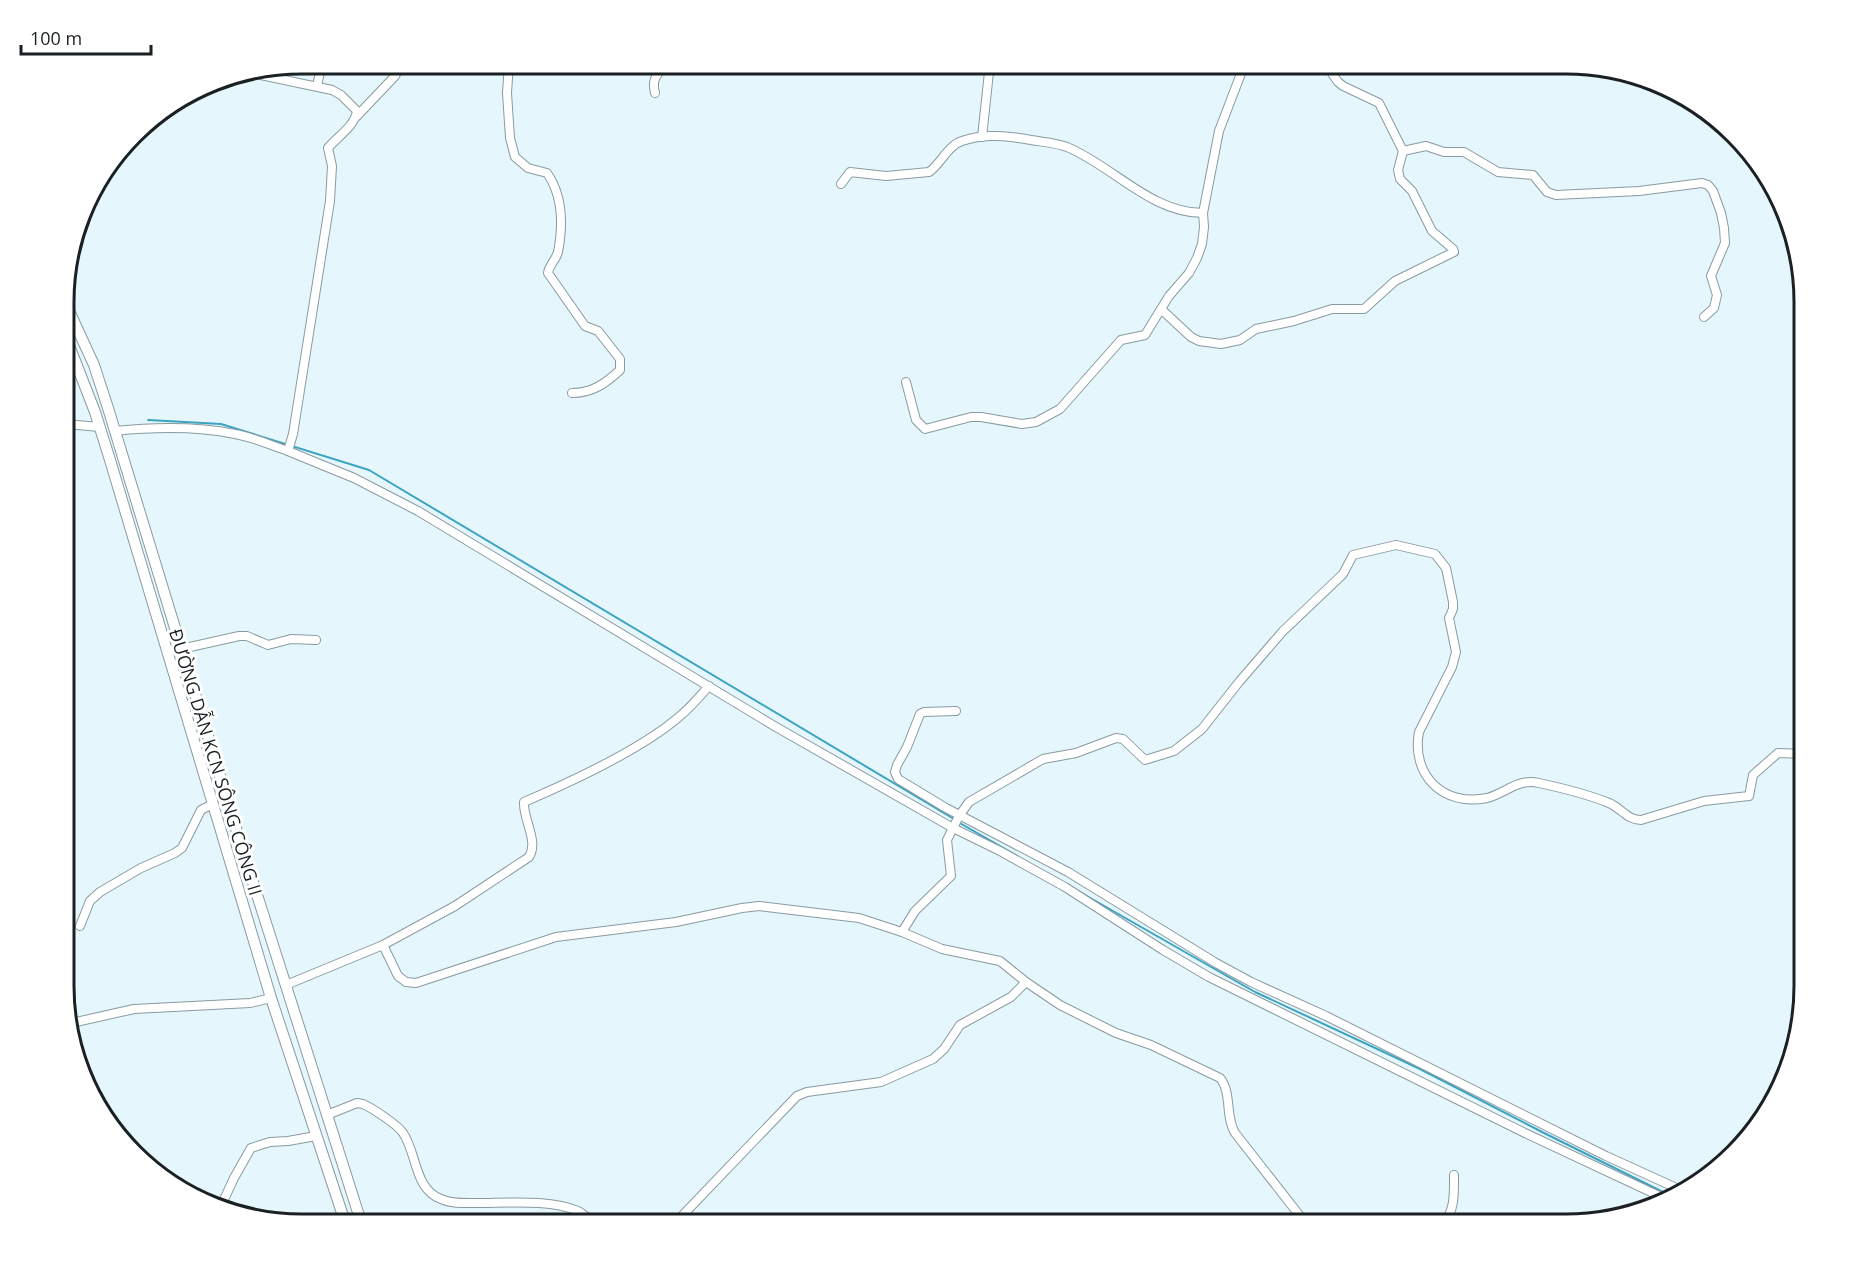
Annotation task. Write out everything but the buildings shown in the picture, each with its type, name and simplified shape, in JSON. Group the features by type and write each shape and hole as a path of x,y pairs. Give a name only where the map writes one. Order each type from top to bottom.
{"street":[{"path":"317,86 320,74"},
{"path":"288,449 293,434 330,201 332,166 328,148 396,74"},
{"path":"508,74 510,138 515,157 528,168 548,173 562,211 558,251 548,273 585,326 598,331 620,359 620,370 601,386 584,393 572,393"},
{"path":"655,93 653,84 657,74"},
{"path":"982,137 989,74"},
{"path":"906,382 916,420 925,429 971,417 1022,424 1036,422 1060,409 1121,340 1145,335 1197,258 1202,244 1203,213 1222,120 1241,74"},
{"path":"1161,309 1191,337 1209,343 1234,343 1256,329 1294,321 1332,309 1364,309 1395,281 1454,252 1454,249 1432,231 1412,191 1400,179 1398,170 1403,151 1379,103 1343,86 1333,74"},
{"path":"267,76 317,86 341,95 354,106 357,116"},
{"path":"841,184 850,172 886,176 929,172 956,144 982,137 1016,136 1065,146 1161,203 1188,212 1203,213"},
{"path":"1403,151 1425,146 1444,152 1468,153 1498,172 1533,175 1547,192 1556,195 1639,191 1702,183 1708,185 1713,190 1722,213 1725,243 1711,276 1717,296 1714,308 1704,317"},
{"name":"ĐƯỜNG DẪN KCN SÔNG CÔNG II","path":"74,322 94,365 239,838 358,1214"},
{"name":"ĐƯỜNG DẪN KCN SÔNG CÔNG II","path":"74,359 100,427 271,998 342,1214"},
{"path":"74,425 100,427"},
{"path":"115,431 155,428 205,430 246,436 288,449 354,478 418,511 776,727 957,820 1068,872 1216,963 1260,986 1357,1031 1606,1156 1674,1187"},
{"path":"902,932 915,911 951,876 946,846 957,820 975,798 1050,757 1076,753 1116,738 1123,739 1145,760 1174,751 1207,724 1283,631 1343,574 1353,555 1390,546 1433,552 1446,568 1454,602 1449,618 1456,652 1452,667 1419,732 1417,756 1429,780 1453,796 1468,799 1484,798 1521,782 1534,782 1611,804 1631,818 1641,820 1704,801 1749,796 1753,775 1778,753 1794,754"},
{"path":"181,649 239,636 247,636 268,645 291,639 316,640"},
{"path":"286,985 383,945 455,906 529,857 533,850 533,843 524,810 525,802 637,746 678,718 709,686"},
{"path":"956,711 920,714 895,772 898,779 946,808 957,820 1000,851 1065,887 1209,977 1525,1133 1658,1195"},
{"path":"80,926 90,901 100,892 141,868 182,848 201,810 213,804"},
{"path":"225,842 239,838"},
{"path":"383,945 398,976 406,982 416,983 556,938 676,922 742,908 759,906 859,918 902,932 942,949 1000,961 1052,1001 1116,1033 1151,1045 1220,1078 1224,1085 1230,1122 1235,1133 1298,1214"},
{"path":"684,1214 796,1096 807,1092 881,1082 933,1059 944,1049 960,1025 1011,998 1026,982"},
{"path":"76,1022 134,1008 250,1002 271,998"},
{"path":"1346,1044 1357,1031"},
{"path":"327,1115 357,1103 363,1104 397,1126 406,1137 417,1172 423,1183 435,1196 443,1200 466,1203 544,1203 578,1211 582,1214"},
{"path":"224,1200 252,1148 270,1142 288,1142 316,1136"},
{"path":"1452,1214 1454,1175"}],"waterway":[{"path":"148,420 221,424 369,470 954,819"},
{"path":"958,822 1019,857"},
{"path":"1078,891 1255,992 1418,1068 1664,1192"}]}
